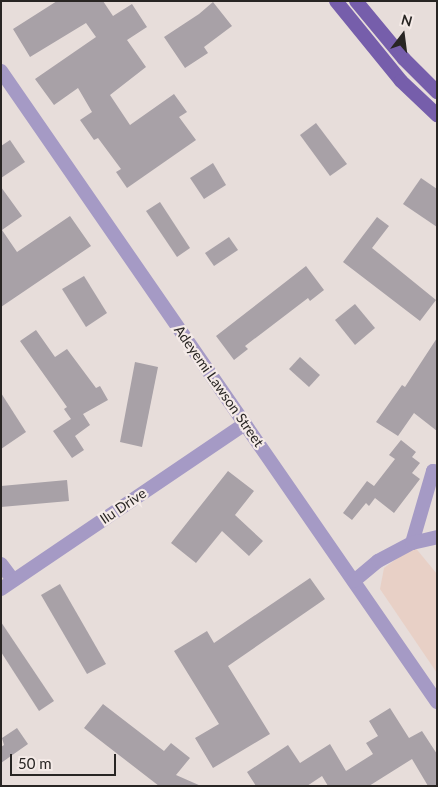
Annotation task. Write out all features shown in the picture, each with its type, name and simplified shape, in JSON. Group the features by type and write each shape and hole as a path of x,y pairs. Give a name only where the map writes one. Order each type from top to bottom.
{"main road":[{"path":"336,1 401,82 437,115"},
{"path":"356,1 404,59 437,92"}],"street":[{"name":"Adeyemi Lawson Street","path":"1,71 437,702"},
{"name":"Ilu Drive","path":"7,585 245,424"},
{"path":"412,543 433,472 437,472"},
{"path":"354,581 378,561 412,543 437,537"},
{"path":"1,564 7,585"}],"shaded area":[{"path":"414,546 437,574 437,673 380,589 384,568"}],"building":[{"path":"57,1 103,1 113,16 132,4 147,27 127,40 146,67 110,95 130,125 174,94 187,112 179,117 196,140 127,188 116,172 121,169 98,138 94,140 80,120 92,112 78,88 54,105 35,79 96,37 86,23 30,57 13,29"},
{"path":"213,2 232,26 204,47 208,53 185,68 164,37 199,14"},
{"path":"316,123 347,164 330,176 300,135"},
{"path":"10,140 25,162 1,178 1,146"},
{"path":"213,163 226,185 204,199 190,178"},
{"path":"421,178 437,189 437,227 403,204"},
{"path":"1,187 22,216 2,230 17,252 70,216 91,246 1,307"},
{"path":"160,202 190,248 177,257 146,211"},
{"path":"377,217 389,226 372,248 436,300 420,321 343,262"},
{"path":"229,237 238,250 214,266 205,253"},
{"path":"306,266 324,290 310,301 308,298 245,346 248,349 234,360 216,336"},
{"path":"84,276 107,313 86,327 62,289"},
{"path":"355,304 375,328 355,345 335,320"},
{"path":"36,330 55,357 67,349 96,388 100,386 108,400 83,414 90,425 75,436 84,450 72,458 53,431 71,419 64,409 67,407 20,341"},
{"path":"437,338 437,431 414,413 398,436 376,422 402,385 405,387"},
{"path":"300,357 320,375 309,387 289,369"},
{"path":"135,362 158,367 142,447 120,442"},
{"path":"1,393 26,432 1,449"},
{"path":"401,440 416,452 412,457 420,463 412,473 420,479 394,513 375,498 369,506 366,503 352,520 343,513 367,481 374,486 395,459 389,455"},
{"path":"228,471 254,491 235,515 263,541 249,556 222,531 196,563 171,543"},
{"path":"67,480 69,501 1,507 1,486"},
{"path":"310,578 325,599 228,666 270,734 213,768 195,738 219,724 174,651 207,631 214,643"},
{"path":"60,584 106,664 87,674 41,595"},
{"path":"1,622 54,701 39,711 1,652"},
{"path":"103,704 164,751 171,743 190,758 176,775 201,786 159,786 84,728"},
{"path":"390,708 409,738 422,731 437,754 437,786 428,786 412,759 369,786 328,786 322,776 307,786 256,786 247,772 288,745 300,763 330,744 346,771 373,754 366,743 378,736 369,721"},
{"path":"17,728 28,744 1,763 1,747 4,745 2,738"}]}
